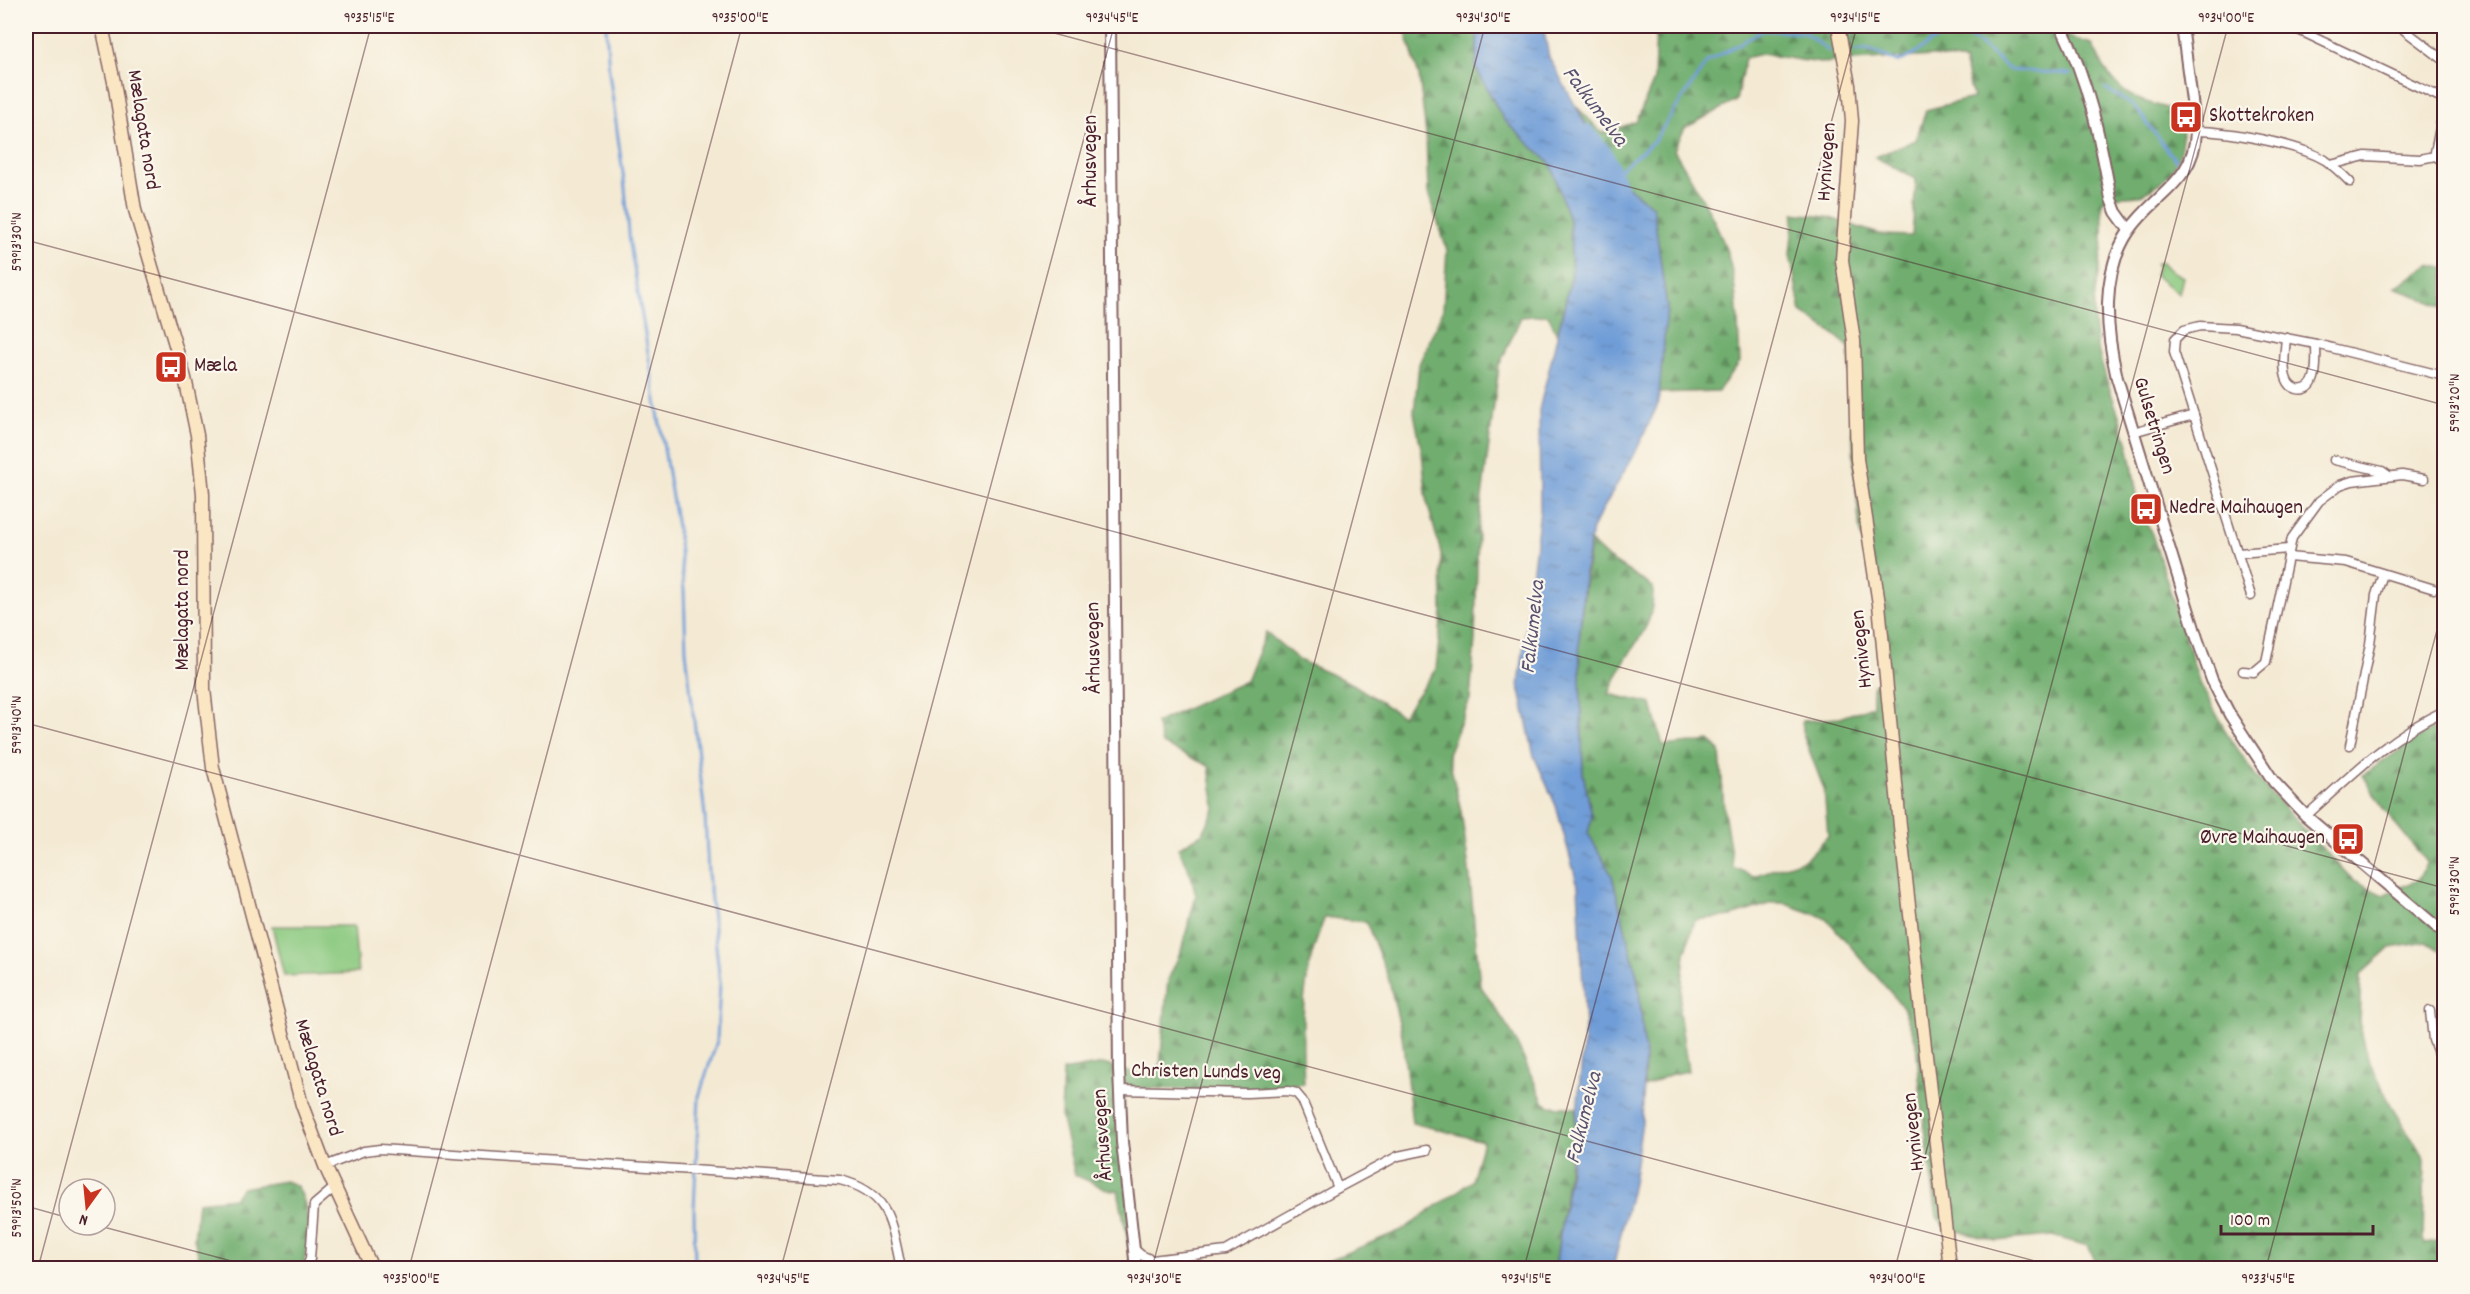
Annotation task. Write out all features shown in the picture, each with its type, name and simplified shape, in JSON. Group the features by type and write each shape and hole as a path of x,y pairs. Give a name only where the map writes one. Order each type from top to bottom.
{"main road":[{"name":"Mælagata nord","path":"102,26 114,81 135,210 185,378 197,435 203,494 204,688 213,768 302,1106 334,1187 372,1269"},
{"name":"Hynivegen","path":"1838,26 1849,85 1852,121 1842,260 1854,341 1857,459 1878,604 1900,826 1950,1269"}],"street":[{"name":"Århusvegen","path":"1110,26 1120,1090 1122,1142 1136,1269"},
{"path":"2061,26 2092,104 2111,200 2116,212 2129,230"},
{"name":"Gulsetringen","path":"2182,26 2196,131 2195,149 2186,170 2129,230 2112,271 2108,317 2113,359 2133,432 2197,638 2216,687 2259,762 2306,816 2445,933"},
{"path":"2290,26 2445,99"},
{"path":"2399,26 2445,60"},
{"path":"2435,156 2445,108"},
{"path":"2196,131 2238,136 2316,156 2331,165 2350,182"},
{"path":"2331,165 2365,156 2420,159 2435,156 2445,162"},
{"path":"2251,596 2174,352 2175,339 2179,333 2199,326 2217,325 2316,344 2445,376"},
{"path":"2286,338 2287,380 2291,386 2300,389 2308,388 2313,382 2316,344"},
{"path":"2133,432 2194,414"},
{"path":"2334,460 2382,471 2389,476"},
{"path":"2243,671 2254,672 2266,662 2288,553 2296,532 2308,514 2329,492 2352,481 2402,475 2424,479"},
{"path":"2238,553 2288,553 2346,562 2434,589"},
{"path":"2350,745 2370,644 2376,595 2382,574"},
{"path":"2306,816 2399,735 2445,711"},
{"path":"2430,1011 2433,1040 2445,1069"},
{"name":"Christen Lunds veg","path":"1120,1090 1247,1094 1288,1091 1296,1093 1302,1100 1338,1188"},
{"path":"325,1166 363,1151 380,1149 703,1173 840,1180 863,1187 879,1201 888,1217 901,1269"},
{"path":"1133,1248 1152,1260 1226,1251 1398,1156 1426,1150"},
{"path":"306,1269 310,1259 314,1205 334,1187"},
{"path":"1144,1269 1152,1260"}],"green space":[{"path":"1404,26 1478,26 1476,68 1504,120 1551,164 1570,223 1572,275 1557,334 1548,315 1521,317 1499,366 1478,529 1475,639 1470,699 1448,754 1461,811 1480,985 1512,1033 1544,1103 1550,1106 1577,1108 1555,1268 1310,1268 1404,1229 1472,1181 1483,1141 1412,1123 1402,1035 1388,977 1366,922 1325,917 1311,958 1304,999 1304,1083 1255,1092 1123,1087 1133,1268 1118,1190 1111,1191 1075,1175 1061,1116 1063,1071 1103,1064 1146,1077 1160,1065 1168,980 1181,951 1196,896 1191,875 1178,848 1203,833 1215,809 1209,766 1162,744 1156,723 1246,681 1266,632 1299,660 1353,684 1402,716 1436,669 1442,611 1441,553 1427,502 1422,453 1414,413 1419,364 1443,310 1447,250 1428,193 1426,134 1419,76"},
{"path":"1656,26 2063,26 2068,37 2092,44 2109,75 2126,92 2149,103 2182,112 2181,144 2176,164 2170,173 2142,194 2114,197 2102,203 2103,240 2094,311 2099,353 2123,426 2141,510 2152,534 2199,681 2225,730 2256,777 2354,881 2383,895 2418,880 2427,862 2384,810 2363,775 2430,730 2444,724 2444,953 2427,942 2390,948 2361,974 2359,1022 2368,1059 2394,1111 2425,1159 2423,1238 2425,1243 2444,1240 2444,1268 2124,1268 2121,1261 2095,1260 2088,1246 2052,1236 1996,1241 1946,1228 1937,1217 1921,1099 1916,1042 1903,1007 1826,918 1783,903 1772,903 1732,916 1695,920 1685,954 1679,1011 1688,1071 1669,1075 1644,1087 1645,1056 1638,980 1612,876 1588,833 1592,816 1583,774 1579,640 1590,541 1609,559 1653,587 1653,601 1648,622 1619,671 1609,694 1652,704 1663,746 1710,741 1720,751 1724,810 1733,867 1753,876 1806,859 1828,836 1824,789 1804,737 1802,721 1839,718 1873,706 1873,685 1878,682 1878,623 1871,568 1860,533 1854,465 1849,347 1801,312 1790,255 1794,213 1827,217 1882,235 1912,236 1916,179 1875,157 1916,140 1926,110 1973,98 1964,61 1934,56 1820,63 1761,54 1745,58 1736,101 1685,128 1674,150 1710,212 1727,252 1735,293 1740,362 1718,391 1659,393 1667,308 1653,207 1613,175 1577,107 1603,133 1636,122 1654,80"},
{"path":"2161,261 2169,270 2183,277 2179,294 2154,275 2158,267 2156,264"},
{"path":"2429,265 2444,268 2444,308 2395,287"},
{"path":"272,926 354,926 358,973 284,976"},
{"path":"285,1181 296,1185 305,1204 308,1236 303,1268 202,1268 194,1239 198,1202 234,1198 242,1188"}],"water":[{"path":"1478,26 1543,26 1549,57 1613,175 1653,207 1667,308 1658,404 1639,445 1592,529 1585,571 1579,640 1583,774 1592,816 1588,833 1612,876 1638,980 1645,1056 1642,1122 1633,1183 1613,1268 1555,1268 1574,1143 1585,1028 1578,886 1556,806 1534,756 1519,686 1540,509 1539,410 1572,275 1570,223 1551,164 1504,120 1476,68"}],"waterway":[{"path":"606,26 609,72 625,188 630,244 678,533 684,591 686,651 705,816 708,873 720,982 717,1041 699,1096 694,1210 695,1268"},
{"path":"1613,175 1654,141 1707,62 1763,30 1805,33 1829,51"},
{"path":"1856,51 1868,49 1898,62 1938,38 1948,34 1958,34 1986,48 2010,70 2070,74"},
{"path":"2105,88 2135,107 2176,161"},
{"name":"Falkumelva","path":"1587,134 1605,156 1622,196"}],"place":[{"name":"Skottekroken","path":"2186,117"},
{"name":"Mæla","path":"171,367"},
{"name":"Nedre Maihaugen","path":"2146,509"},
{"name":"Øvre Maihaugen","path":"2348,839"}]}
